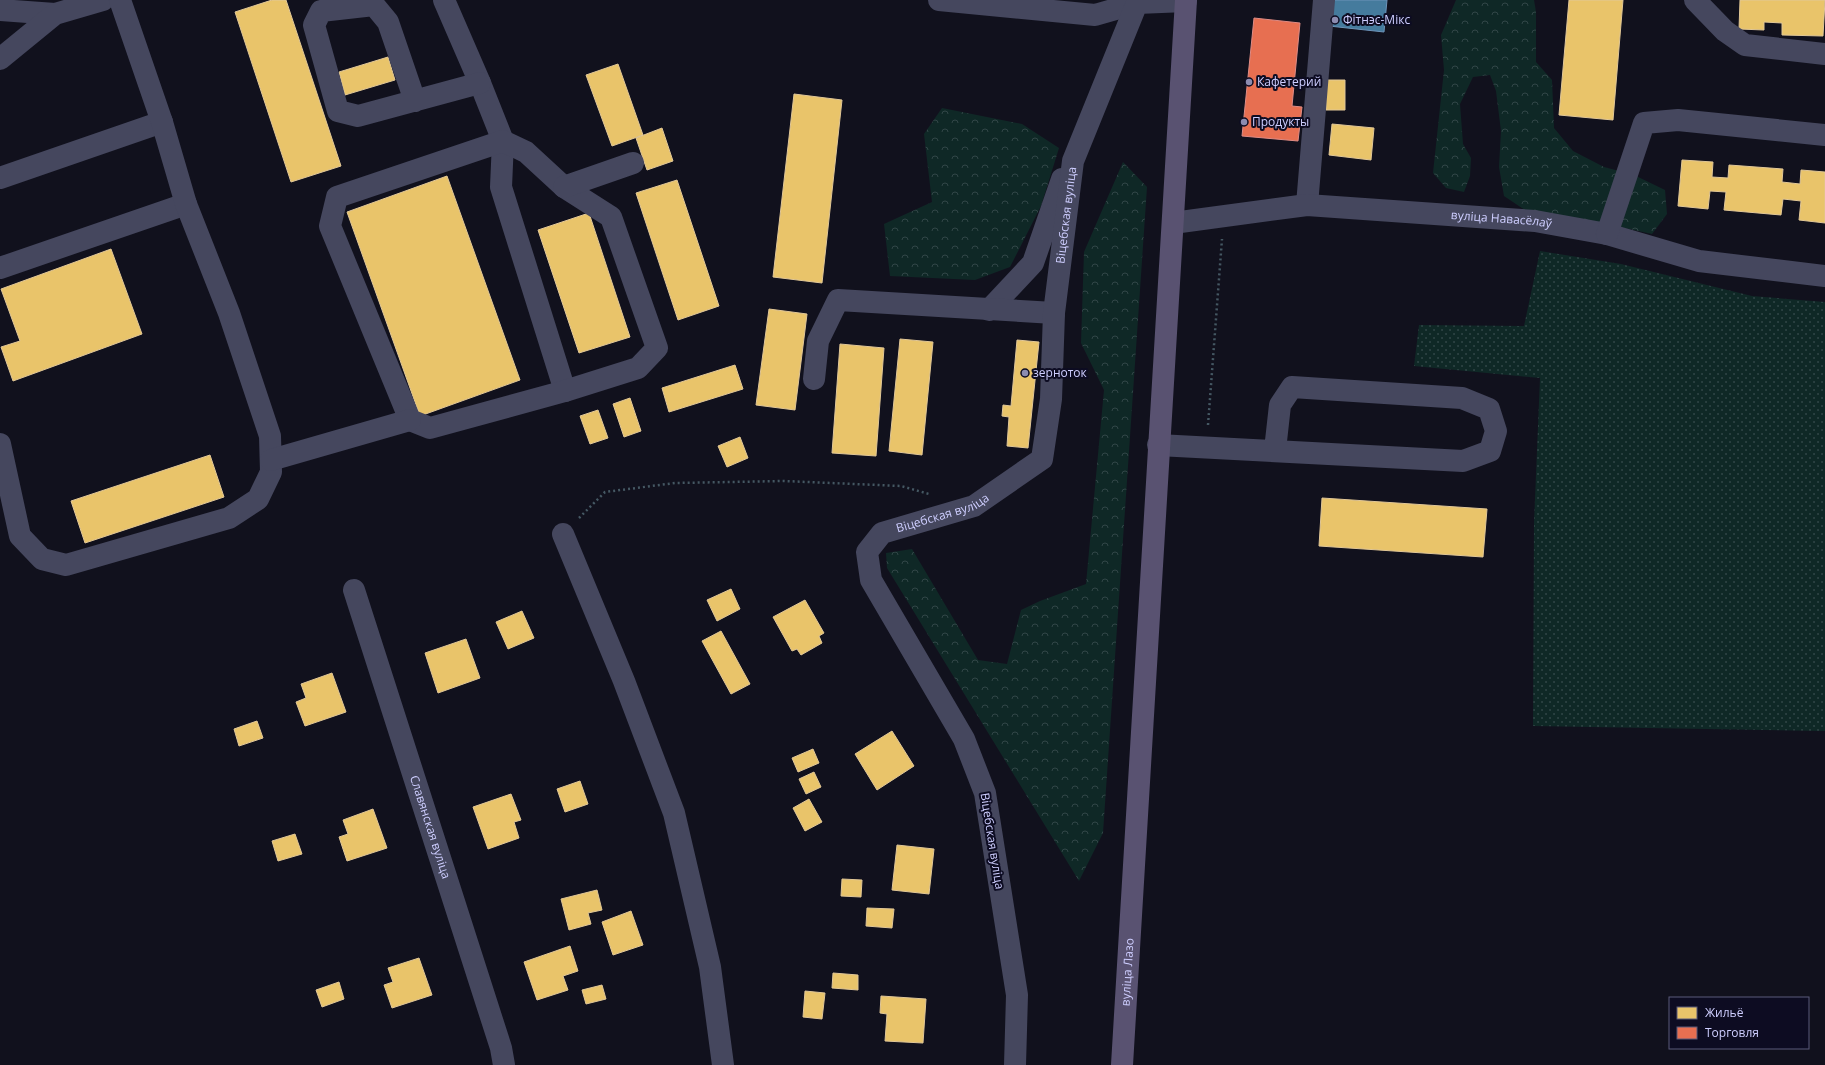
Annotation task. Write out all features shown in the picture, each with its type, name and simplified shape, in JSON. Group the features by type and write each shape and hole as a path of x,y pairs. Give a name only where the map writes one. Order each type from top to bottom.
{"main road":[{"name":"вуліца Лазо","path":"1122,1065 1158,446 1186,1"}],"street":[{"path":"0,10 55,14 104,0"},
{"path":"0,444 20,536 42,559 66,566 229,518 258,499 271,472 270,436 229,314 186,204 162,122 120,0"},
{"path":"444,0 503,141 501,187 565,391"},
{"path":"939,0 1095,16 1137,1 1186,1"},
{"path":"1307,205 1324,0"},
{"path":"1695,0 1725,31 1745,45 1825,54"},
{"name":"Віцебская вуліца","path":"1015,1065 1017,995 985,793 964,739 871,580 867,552 882,533 974,506 1042,459 1051,399 1054,313 1073,161 1137,1"},
{"path":"415,101 388,22 374,6 322,11 314,25 338,111 358,116 415,101 480,83"},
{"path":"0,59 55,14"},
{"path":"1608,234 1644,123 1678,120 1825,135"},
{"path":"0,178 162,122"},
{"path":"271,460 410,420 430,428 565,391 638,368 657,348 611,217 564,187 526,152 503,141 337,197 330,226 410,420"},
{"path":"989,310 1033,263 1059,185 1073,161"},
{"path":"564,187 633,163"},
{"path":"0,268 186,204"},
{"name":"вуліца Навасёлаў","path":"1173,223 1307,205 1535,221 1608,234 1699,261 1825,276"},
{"path":"814,379 818,341 838,300 1054,313"},
{"path":"1158,446 1275,450 1463,460 1490,451 1496,431 1489,409 1462,398 1292,387 1280,405 1275,450"},
{"path":"563,534 624,681 674,813 710,967 723,1065"},
{"name":"Славянская вуліца","path":"354,590 501,1048 504,1065"}],"path":[{"path":"1206,448 1224,216"},
{"path":"563,534 605,492 674,483 792,481 901,486 930,494"}],"green space":[{"path":"1456,0 1534,0 1536,12 1536,62 1552,80 1554,128 1573,151 1604,167 1634,175 1665,190 1667,214 1652,234 1611,225 1528,212 1504,196 1499,167 1501,131 1496,91 1490,75 1473,77 1460,104 1463,144 1471,158 1470,176 1464,192 1446,188 1433,173 1444,70 1441,35"},
{"path":"942,108 1022,124 1059,148 1041,206 1010,267 975,280 890,276 884,224 932,202 924,134"},
{"path":"1123,162 1147,187 1103,833 1079,881 887,568 886,553 912,549 978,660 1007,664 1021,610 1040,601 1086,584 1104,390 1081,343 1084,252"},
{"path":"1540,251 1621,264 1752,296 1825,302 1825,731 1533,726 1534,523 1540,378 1414,366 1419,325 1524,326"}],"building: Жильё":[{"path":"272,0 286,0 341,166 291,182 235,12"},
{"path":"1569,0 1623,0 1613,120 1559,115"},
{"path":"1740,0 1825,0 1823,36 1782,35 1782,23 1764,22 1764,30 1739,29"},
{"path":"388,57 395,80 345,95 339,72"},
{"path":"618,64 643,135 612,146 586,75"},
{"path":"1326,80 1345,80 1345,110 1326,110"},
{"path":"794,94 842,100 822,283 773,277"},
{"path":"1332,124 1374,128 1371,160 1329,155"},
{"path":"662,128 673,161 647,170 636,138"},
{"path":"1682,160 1713,162 1712,177 1728,178 1729,165 1783,169 1782,182 1800,184 1801,170 1825,172 1825,223 1799,220 1801,201 1783,199 1781,215 1724,210 1726,192 1710,191 1708,209 1678,206"},
{"path":"447,176 520,380 420,416 347,212"},
{"path":"677,180 719,306 678,320 636,193"},
{"path":"589,213 630,337 579,353 538,230"},
{"path":"111,249 142,334 13,381 1,347 20,341 1,289"},
{"path":"769,309 807,314 795,410 756,405"},
{"path":"900,339 933,342 922,455 889,451"},
{"name":"зерноток","path":"1017,340 1039,342 1028,448 1007,446 1009,417 1002,416 1003,405 1011,406"},
{"path":"840,344 884,348 876,456 832,453"},
{"path":"735,365 743,389 669,412 662,388"},
{"path":"630,398 641,431 624,437 613,404"},
{"path":"598,410 608,438 590,444 580,416"},
{"path":"740,437 748,458 727,467 718,446"},
{"path":"210,455 224,497 85,543 71,501"},
{"path":"1322,498 1487,509 1483,557 1319,546"},
{"path":"731,589 740,609 717,621 707,600"},
{"path":"805,600 824,633 819,636 822,643 801,655 797,649 792,651 773,617"},
{"path":"522,611 534,638 508,649 496,622"},
{"path":"721,631 750,684 731,694 702,641"},
{"path":"466,639 480,678 438,693 425,653"},
{"path":"332,673 346,712 305,726 296,702 306,698 301,684"},
{"path":"257,721 263,738 239,746 234,729"},
{"path":"892,731 914,766 877,790 855,754"},
{"path":"813,749 819,763 798,772 792,758"},
{"path":"814,772 821,787 806,794 799,779"},
{"path":"580,781 588,804 565,812 557,789"},
{"path":"511,794 521,820 514,822 519,838 488,849 473,807"},
{"path":"809,799 822,822 805,831 793,808"},
{"path":"373,809 387,848 347,861 339,837 348,834 343,820"},
{"path":"295,834 302,854 278,861 272,841"},
{"path":"897,845 934,849 929,894 892,890"},
{"path":"842,879 862,880 861,897 841,896"},
{"path":"597,890 602,910 588,913 591,924 569,930 561,899"},
{"path":"867,908 894,909 892,928 866,926"},
{"path":"631,911 643,945 613,955 602,922"},
{"path":"570,946 578,971 563,976 568,990 537,1000 524,962"},
{"path":"419,958 432,995 392,1008 384,985 393,982 388,968"},
{"path":"833,973 858,975 858,990 832,988"},
{"path":"339,982 344,999 322,1007 316,990"},
{"path":"602,985 606,999 586,1004 582,990"},
{"path":"805,991 825,993 822,1019 803,1017"},
{"path":"881,996 926,999 923,1043 885,1041 887,1014 880,1013"}],"building: Торговля":[{"path":"1254,18 1300,23 1292,106 1302,107 1298,141 1242,136"}],"building: Учреждения":[{"path":"1332,0 1387,0 1384,32 1329,26"}],"place":[{"name":"Фітнэс-Мікс","path":"1335,20"},
{"name":"Кафетерий","path":"1249,82"},
{"name":"Продукты","path":"1244,122"},
{"name":"зерноток","path":"1025,373"}]}
